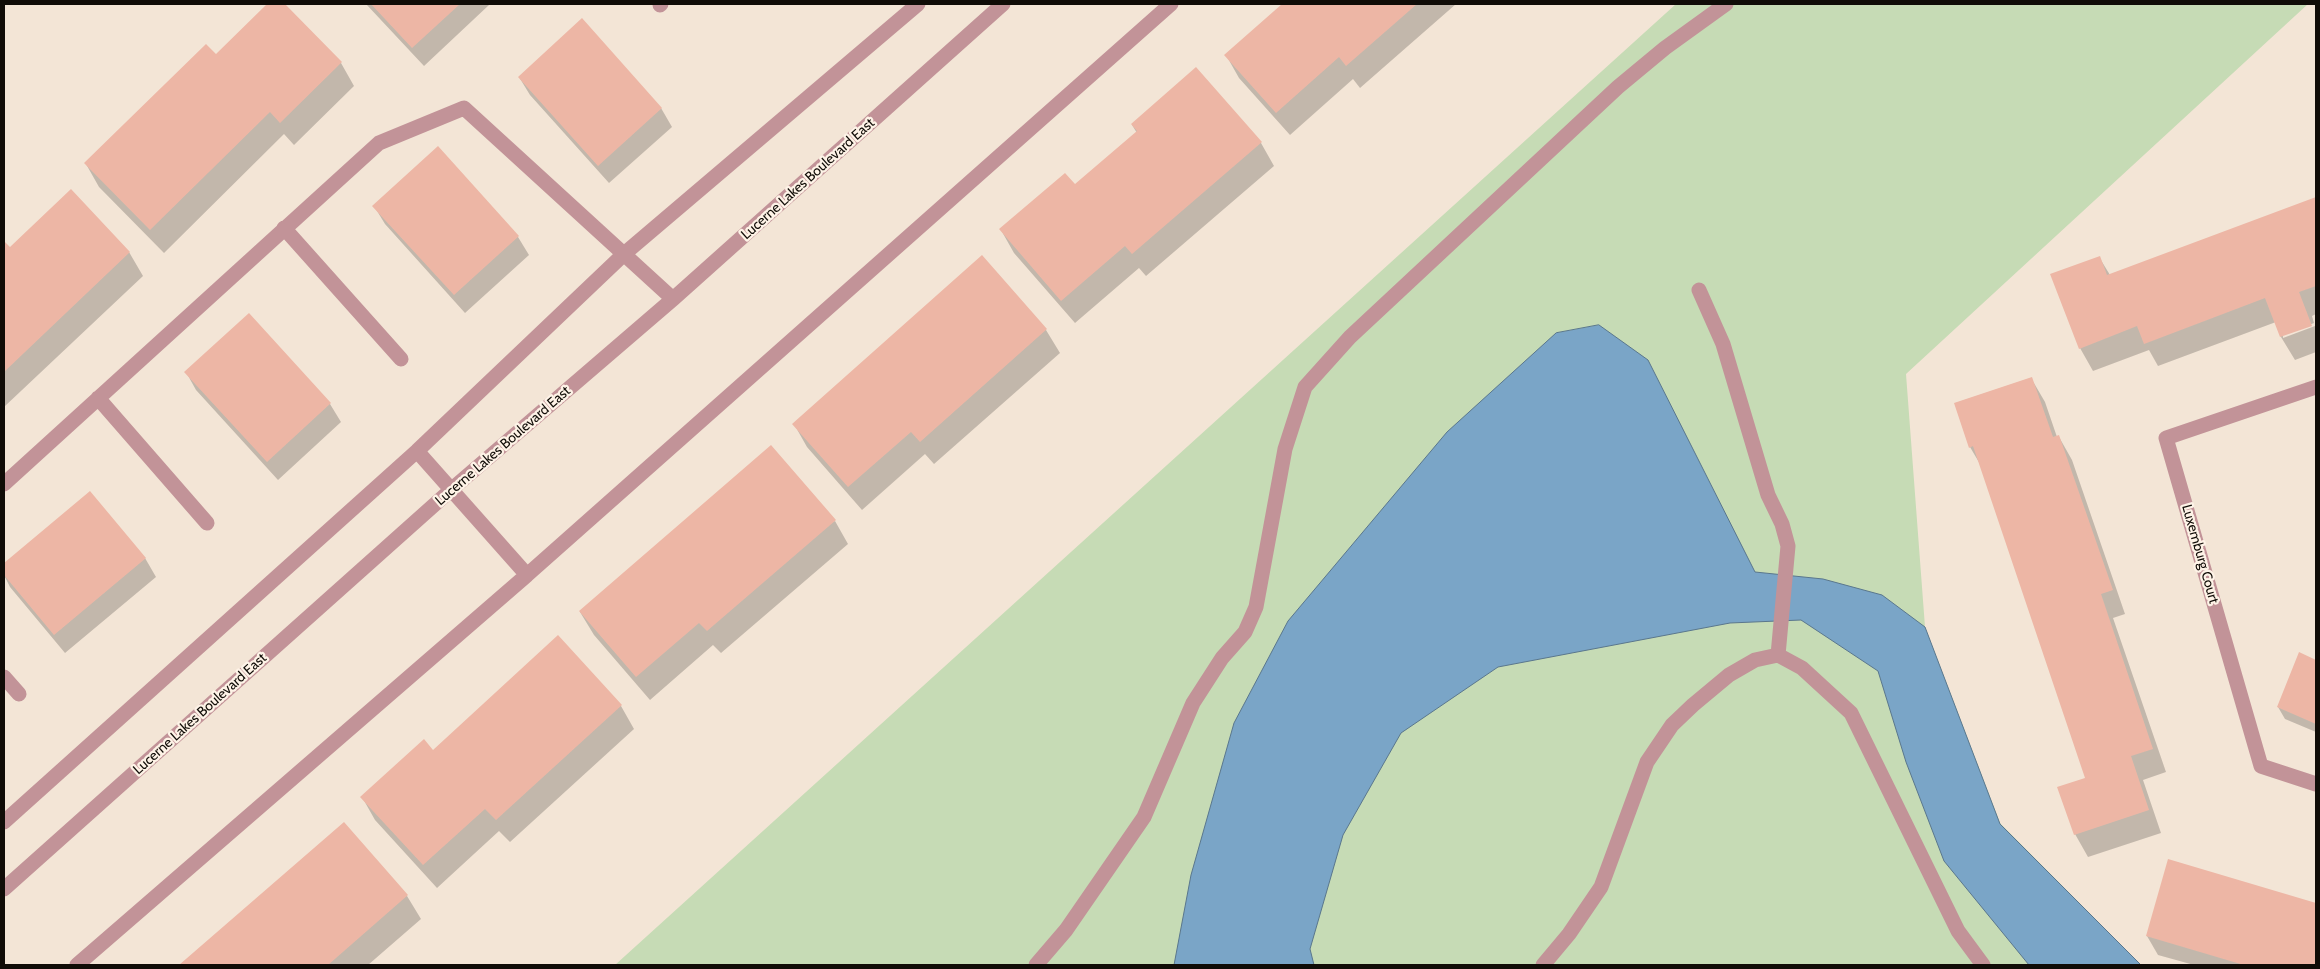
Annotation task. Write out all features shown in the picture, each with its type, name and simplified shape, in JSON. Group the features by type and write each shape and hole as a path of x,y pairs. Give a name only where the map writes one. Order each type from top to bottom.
{"street":[{"path":"4,822 417,450 624,254 918,4"},
{"name":"Lucerne Lakes Boulevard East","path":"4,889 452,489 673,299 1003,4"},
{"path":"77,965 527,575 1171,4"},
{"path":"1036,965 1066,930 1144,817 1194,703 1222,658 1245,632 1256,607 1284,448 1305,387 1350,337 1618,87 1665,48 1726,4"},
{"path":"4,484 379,143 464,108 673,299"},
{"path":"284,228 401,359"},
{"path":"1700,290 1723,344 1768,495 1782,524 1788,546 1778,655"},
{"name":"Luxemburg Court","path":"2316,387 2166,438 2261,766 2316,784"},
{"path":"98,398 207,523"},
{"path":"417,450 527,575"},
{"path":"1543,965 1569,934 1601,887 1648,762 1672,725 1729,676 1755,660 1778,655 1802,668 1850,714 1958,931 1983,965"},
{"path":"4,677 19,694"}],"green space":[{"path":"1676,4 2308,4 1906,374 1925,627 2000,823 2141,965 615,965"}],"water":[{"path":"1599,325 1648,360 1755,572 1823,579 1882,595 1925,627 2000,824 2141,965 2029,965 1944,861 1906,762 1878,671 1801,620 1730,623 1498,667 1401,733 1343,835 1310,949 1314,965 1174,965 1191,875 1234,723 1288,621 1447,432 1556,333"}],"building":[{"path":"267,4 285,4 342,62 280,123 270,112 150,230 84,163 206,44 216,54"},
{"path":"371,4 460,4 412,48"},
{"path":"1282,4 1417,4 1346,66 1339,57 1276,113 1224,55"},
{"path":"582,18 662,108 598,166 518,77"},
{"path":"1196,67 1262,142 1132,254 1125,246 1061,301 999,229 1065,173 1075,184 1137,131 1131,124"},
{"path":"438,146 519,236 454,295 372,206"},
{"path":"71,189 130,252 4,372 4,241 10,247"},
{"path":"2316,197 2316,286 2299,292 2312,326 2280,337 2265,298 2144,344 2137,326 2079,349 2050,274 2100,256 2107,275"},
{"path":"982,255 1047,329 920,442 911,432 848,487 792,424"},
{"path":"249,313 331,403 267,462 184,372"},
{"path":"2032,377 2053,437 2059,435 2113,590 2101,594 2153,749 2131,756 2149,810 2074,835 2057,787 2085,778 1973,446 1969,448 1954,403"},
{"path":"771,445 836,520 707,631 699,623 636,677 579,611"},
{"path":"90,491 146,558 54,635 4,575 4,563"},
{"path":"558,635 622,705 496,820 485,809 423,865 360,797 424,739 433,750"},
{"path":"2299,652 2316,660 2316,724 2277,707"},
{"path":"344,822 408,895 328,965 179,965"},
{"path":"2168,859 2316,903 2316,965 2244,965 2146,936"}]}
